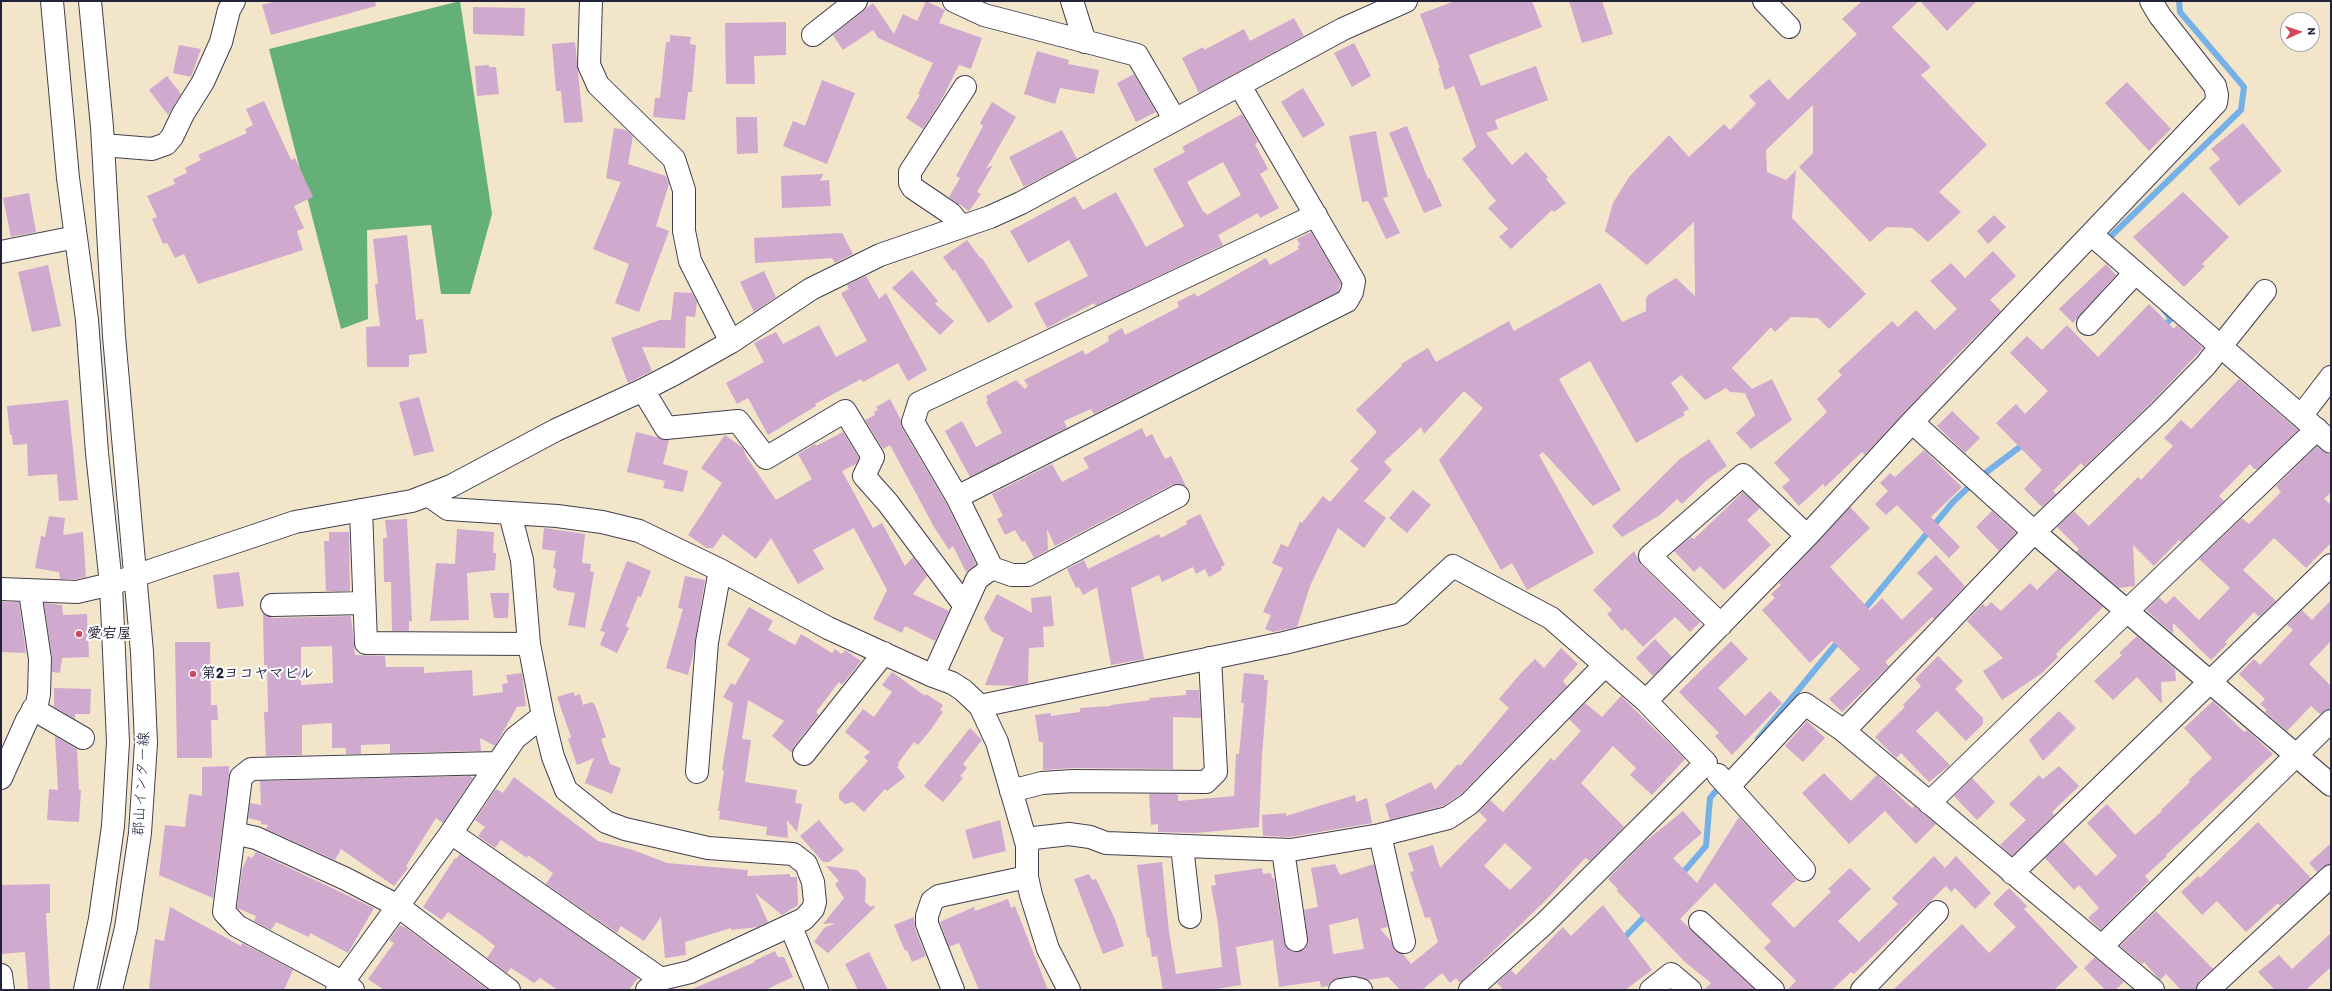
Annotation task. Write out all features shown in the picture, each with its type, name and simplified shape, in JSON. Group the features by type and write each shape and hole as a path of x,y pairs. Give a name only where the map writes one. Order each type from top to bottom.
{"street":[{"path":"52,1 68,178 87,320 97,453 111,584 118,742 113,826 100,919 85,990"},
{"name":"郡山インター線","path":"90,1 103,145 114,336 142,652 146,743 140,833 126,928 111,990"},
{"path":"103,145 152,149 166,144 172,137 183,114 203,82 221,42 229,10 234,1"},
{"path":"591,1 589,65 598,85 674,159 684,190 684,231 690,261 731,342"},
{"path":"813,35 856,1"},
{"path":"954,1 984,14 1137,55 1175,120"},
{"path":"1072,1 1085,42"},
{"path":"1,589 30,592 77,592 136,576 295,522 412,501 474,475 556,430 643,390 731,342 811,289 880,255 962,227 1021,203 1358,21 1406,1"},
{"path":"1764,1 1789,27"},
{"path":"1646,701 1807,536 1912,422 2092,235 2216,103 2217,95 2215,86 2160,16 2151,1"},
{"path":"962,227 950,213 913,188 910,183 910,172 965,86"},
{"path":"957,497 1347,301 1352,292 1354,281 1240,86"},
{"path":"1178,496 1028,575 1012,575 992,568 957,497 913,422 919,403 1316,215"},
{"path":"1929,803 2128,610 2324,436 2092,235"},
{"path":"1,252 76,237"},
{"path":"2088,324 2135,273"},
{"path":"1844,731 2034,532 2160,412 2205,366 2265,291"},
{"path":"2301,416 2331,377"},
{"path":"643,390 666,428 738,421 766,458 845,411 874,457 864,476 888,503 965,604"},
{"path":"1912,422 2034,532 2128,610 2209,682 2331,785"},
{"path":"1721,625 1650,556 1743,475 1807,536"},
{"path":"428,494 448,509 572,518 602,522 639,531 720,570 828,628 933,676 952,683 980,706 997,742 1026,839 1027,877 1048,949 1069,990"},
{"path":"361,510 366,643 529,644"},
{"path":"452,834 654,985 690,972 791,927 804,919 813,909 815,902 810,872 806,864 793,854 785,852 708,848 625,829 606,822 566,790 553,757 543,716 529,644 522,560 510,514"},
{"path":"2012,873 2331,565"},
{"path":"980,706 1284,643 1401,614 1453,566 1551,618 1646,701 1729,786 1804,870"},
{"path":"933,676 977,579 992,568"},
{"path":"697,772 707,642 720,570"},
{"path":"1,778 39,694 40,660 30,592"},
{"path":"272,605 364,603"},
{"path":"804,754 884,653"},
{"path":"1011,791 1026,786 1065,782 1206,782 1212,778 1216,772 1210,658"},
{"path":"1026,839 1075,835 1090,837 1106,843 1283,850 1317,847 1380,835 1448,818 1459,812 1605,665"},
{"path":"1729,786 1805,704 1844,731 2153,990"},
{"path":"33,709 83,738"},
{"path":"498,763 251,769 241,777 224,912 237,926 344,987 398,906 452,834 515,738 543,716"},
{"path":"2102,946 2331,721"},
{"path":"1470,990 1544,924 1706,763"},
{"path":"234,833 256,838 270,844 346,879 398,906 509,990"},
{"path":"1380,835 1404,942"},
{"path":"1182,846 1190,917"},
{"path":"1283,850 1296,940"},
{"path":"2208,990 2331,876"},
{"path":"953,990 927,924 927,916 932,901 939,896 1027,877"},
{"path":"1862,990 1937,912"},
{"path":"1700,922 1773,990"},
{"path":"791,927 817,990"},
{"path":"1651,990 1671,974 1690,990"},
{"path":"1,975 2,990"},
{"path":"1340,990 1353,988 1361,990"}],"green space":[{"path":"460,1 492,214 470,294 441,294 431,225 367,230 368,319 341,329 269,49"}],"building":[{"path":"276,1 375,1 376,6 271,35 262,5"},
{"path":"926,1 945,10 939,23 982,38 971,69 959,65 942,99 923,129 906,118 920,95 918,94 933,63 878,38 873,30 843,50 833,35 873,3 894,34 903,14 917,21"},
{"path":"1455,1 1532,1 1542,27 1469,55 1481,86 1536,66 1548,100 1495,120 1498,129 1486,133 1512,165 1526,152 1548,177 1546,179 1566,203 1554,212 1552,210 1511,249 1499,237 1508,229 1488,208 1496,201 1462,159 1476,147 1454,86 1445,90 1438,68 1440,68 1420,14"},
{"path":"1569,1 1602,1 1613,34 1582,43"},
{"path":"1862,1 1919,1 1892,27 1931,67 1921,75 1987,145 1939,192 1961,212 1928,242 1912,228 1887,227 1870,242 1799,167 1813,153 1813,105 1766,150 1767,172 1786,180 1796,170 1792,218 1866,294 1829,329 1818,318 1791,317 1775,332 1771,327 1732,368 1752,389 1772,379 1792,420 1751,449 1736,433 1755,415 1745,393 1730,392 1726,388 1705,400 1681,375 1671,383 1689,409 1683,412 1685,415 1636,443 1590,361 1559,379 1621,490 1593,506 1543,452 1539,455 1594,553 1527,590 1512,563 1501,570 1439,460 1483,408 1464,391 1424,434 1421,427 1384,462 1392,470 1364,501 1386,518 1364,548 1338,528 1310,586 1297,627 1273,632 1265,629 1271,615 1263,612 1283,568 1272,563 1281,544 1288,547 1300,522 1302,523 1323,496 1330,502 1359,469 1350,461 1377,432 1356,410 1402,366 1401,364 1428,348 1436,362 1509,321 1514,331 1600,283 1622,322 1646,311 1646,299 1648,295 1676,278 1695,296 1694,222 1647,265 1605,231 1613,203 1629,177 1669,135 1689,157 1724,124 1730,130 1756,104 1749,96 1769,79 1788,100 1857,34 1842,19"},
{"path":"1920,1 1977,1 1947,31"},
{"path":"473,7 525,8 524,36 473,34"},
{"path":"1294,18 1304,36 1199,93 1182,58 1203,47 1204,50 1244,29 1250,41"},
{"path":"786,22 786,55 754,56 755,84 726,84 725,23"},
{"path":"670,35 691,37 690,44 696,45 692,92 688,92 685,120 653,117 655,98 660,98 666,42 670,42"},
{"path":"575,42 583,122 564,123 561,91 556,91 552,44"},
{"path":"1354,43 1371,76 1352,87 1334,53"},
{"path":"179,45 201,49 191,77 173,73"},
{"path":"1037,51 1069,60 1068,64 1099,70 1094,94 1060,88 1055,104 1024,94"},
{"path":"489,65 489,67 496,67 499,94 477,96 475,66"},
{"path":"1134,74 1156,112 1136,122 1117,83"},
{"path":"167,76 181,94 168,115 149,90"},
{"path":"822,80 855,93 827,164 783,146 793,121 805,126"},
{"path":"2127,82 2171,129 2149,151 2105,103"},
{"path":"1303,88 1325,125 1303,138 1281,102"},
{"path":"264,101 291,160 295,158 313,197 294,206 304,228 297,231 303,250 198,284 184,254 175,258 167,243 163,244 152,219 157,217 147,196 175,184 173,179 187,173 185,168 201,160 198,155 247,133 245,129 253,125 246,109"},
{"path":"992,102 1016,117 986,169 993,165 977,192 981,194 969,211 949,197 960,178 956,176 983,126 980,123"},
{"path":"1242,114 1258,142 1255,144 1268,169 1260,174 1279,208 1260,218 1258,213 1218,235 1223,245 1096,306 1094,303 1047,328 1034,303 1088,276 1069,240 1028,263 1010,231 1075,196 1083,210 1116,192 1146,247 1184,226 1153,169 1185,152 1182,147","holes":["1223,162 1241,195 1207,215 1205,212 1204,213 1187,182"]},
{"path":"736,117 757,117 758,153 737,154"},
{"path":"2243,123 2282,171 2239,206 2209,168 2220,159 2211,149"},
{"path":"1407,126 1428,179 1430,178 1442,206 1424,213 1389,133"},
{"path":"614,128 626,130 633,136 628,164 666,176 669,184 656,226 669,231 639,312 615,303 629,264 593,249 621,182 606,178"},
{"path":"1062,130 1077,159 1024,187 1009,157"},
{"path":"1376,131 1388,197 1383,198 1400,233 1386,239 1368,201 1362,202 1349,136"},
{"path":"823,174 820,181 829,180 831,206 782,208 781,176"},
{"path":"2183,192 2229,237 2202,264 2205,266 2184,287 2133,237"},
{"path":"29,193 36,232 11,237 3,198"},
{"path":"1994,215 2006,227 1988,244 1977,231"},
{"path":"1311,232 1341,283 1338,292 1094,414 1091,409 1064,421 1067,428 970,477 945,431 962,421 976,447 1002,433 986,402 988,401 986,396 1016,380 1025,389 1028,386 1024,380 1083,350 1085,355 1109,341 1108,336 1122,328 1125,335 1179,307 1177,302 1195,293 1197,297 1266,258 1270,265 1299,249 1297,246 1300,245 1297,239"},
{"path":"842,233 853,254 835,263 832,258 755,263 754,238"},
{"path":"407,235 416,320 423,319 427,353 409,355 409,367 367,367 366,327 380,326 375,284 378,284 373,239"},
{"path":"967,240 981,259 982,258 1013,307 988,323 955,270 953,271 943,257"},
{"path":"1993,251 2016,276 1990,300 2001,311 1940,372 1941,373 1865,455 1862,452 1825,487 1823,484 1799,506 1782,487 1790,480 1774,463 1827,412 1817,399 1842,375 1838,371 1892,321 1898,327 1916,310 1935,330 1957,309 1930,281 1951,263 1965,278"},
{"path":"2106,264 2116,275 2073,323 2059,309"},
{"path":"48,265 61,326 32,332 18,272"},
{"path":"912,270 938,301 935,304 954,321 940,335 892,288"},
{"path":"764,271 776,297 754,312 740,282"},
{"path":"866,276 879,299 886,293 927,370 908,381 898,363 863,382 861,379 815,404 816,406 768,435 748,398 737,404 726,383 764,362 754,343 776,332 783,344 819,325 836,357 867,341 841,293 849,289 847,285"},
{"path":"674,292 692,293 697,302 695,317 686,316 685,348 642,347 652,371 628,383 611,338 660,320 671,320"},
{"path":"2149,304 2174,329 2177,325 2203,348 2151,403 2084,467 2081,463 2053,491 2056,494 2042,507 2024,489 2042,470 1996,423 2016,404 2025,414 2048,391 2010,353 2027,336 2042,350 2067,325 2098,357"},
{"path":"2239,379 2298,430 2258,469 2254,469 2250,464 2219,496 2224,501 2181,542 2179,540 2154,566 2133,545 2135,586 2119,588 2076,552 2079,549 2057,527 2074,511 2089,526 2138,477 2141,480 2173,446 2164,438 2181,420 2191,429"},
{"path":"419,397 434,451 414,456 399,402"},
{"path":"890,399 901,420 902,428 946,503 976,564 966,572 953,546 949,550 934,527 890,445 883,449 865,420 875,415 874,412 878,410 876,407"},
{"path":"68,400 78,500 59,501 57,474 28,476 27,444 13,445 12,435 10,435 7,406"},
{"path":"1952,411 1980,438 1965,453 1937,426"},
{"path":"1142,428 1146,437 1152,434 1165,459 1171,456 1186,486 1179,484 1172,485 1055,546 1047,529 1048,550 1034,558 1025,541 1022,542 1015,530 1005,535 997,519 1003,516 992,494 1052,464 1062,482 1089,468 1083,458"},
{"path":"636,432 669,440 663,464 688,471 683,492 663,488 665,481 627,472"},
{"path":"843,432 859,458 856,464 842,471 873,528 882,523 905,566 913,557 927,576 913,594 949,611 935,641 905,626 902,633 873,619 887,590 854,528 813,550 824,569 798,584 771,538 756,559 723,534 713,548 707,548 688,535 722,483 701,468 725,435 743,448 746,456 776,500 812,479 798,454 815,444 816,446"},
{"path":"1709,439 1727,466 1708,479 1682,504 1677,499 1660,515 1622,537 1612,526 1680,459"},
{"path":"2317,446 2331,456 2331,492 2324,499 2331,505 2331,543 2306,568 2274,538 2243,570 2276,601 2259,617 2254,612 2225,642 2227,644 2211,660 2173,623 2173,634 2146,610 2159,597 2166,604 2174,596 2199,620 2230,588 2199,559 2242,518 2249,524 2281,492 2276,486"},
{"path":"1924,450 1962,487 1931,517 1960,547 1949,558 1897,505 1886,515 1875,504 1888,491 1880,483 1890,473 1895,477"},
{"path":"1413,490 1431,505 1407,533 1389,518"},
{"path":"1743,492 1760,508 1747,520 1771,545 1724,590 1700,566 1694,572 1674,551 1691,537 1694,539"},
{"path":"1850,507 1870,528 1830,567 1870,610 1882,598 1902,620 1933,589 1917,573 1936,555 1965,586 1934,619 1932,617 1885,662 1889,666 1842,712 1829,699 1860,669 1832,641 1810,663 1762,610 1775,598 1771,594 1781,585 1779,583"},
{"path":"1992,511 2016,533 1999,551 1976,527"},
{"path":"1200,514 1225,565 1221,567 1222,570 1209,577 1205,569 1196,574 1193,567 1162,582 1159,575 1131,588 1144,659 1111,665 1097,587 1083,595 1079,587 1076,588 1067,569 1084,560 1088,569 1159,534 1161,538 1187,524 1186,521"},
{"path":"49,516 65,518 63,535 83,532 86,577 76,579 60,579 59,572 35,568 41,536 45,537"},
{"path":"407,519 412,621 409,621 409,631 392,631 391,582 384,582 383,538 387,538 385,520"},
{"path":"544,528 585,534 582,563 591,564 590,571 594,572 585,628 568,625 575,593 556,590 556,588 553,588 556,569 553,568 556,551 542,549"},
{"path":"457,529 494,532 493,553 496,553 495,570 467,573 469,620 430,621 436,563 455,564"},
{"path":"329,532 349,532 350,591 326,591 324,541 329,541"},
{"path":"1634,551 1641,565 1700,622 1690,632 1675,617 1643,647 1625,628 1622,631 1607,614 1612,610 1593,590"},
{"path":"627,561 651,571 641,597 638,596 626,626 629,628 617,653 600,645 605,632 600,631"},
{"path":"2058,569 2103,607 2056,654 2058,657 2042,673 2002,700 1983,671 2003,658 1967,621 1983,604 1986,607 1991,602 2001,611 2030,583 2037,590"},
{"path":"239,572 244,606 217,609 213,575"},
{"path":"685,576 705,580 693,655 688,675 666,668 683,609 678,608"},
{"path":"490,593 509,593 508,618 494,618"},
{"path":"997,594 1032,613 1031,598 1051,596 1054,626 1043,627 1044,647 1029,648 1028,683 1017,686 985,685 1004,638 991,631 984,618"},
{"path":"2331,600 2331,641 2309,664 2331,686 2331,709 2320,714 2311,706 2287,731 2265,712 2267,710 2260,704 2265,699 2239,674 2254,659 2260,665 2293,630 2287,625 2302,610 2312,620"},
{"path":"1,602 19,602 26,653 1,652"},
{"path":"44,603 62,605 63,615 87,614 89,657 62,658 60,673 52,672 52,657"},
{"path":"749,607 773,621 768,630 795,645 801,634 832,653 835,649 842,654 845,650 861,661 842,685 839,682 816,712 819,715 794,746 792,753 772,736 784,721 748,700 742,739 751,740 745,782 797,790 795,803 802,804 797,832 787,820 788,838 766,835 767,827 719,819 720,811 718,811 724,770 722,770 733,703 723,697 731,683 735,685 750,659 727,645"},
{"path":"263,613 272,618 351,616 355,655 385,656 386,667 424,667 424,673 472,670 473,696 503,692 502,684 508,683 506,675 522,673 526,706 517,707 495,746 480,738 481,751 390,753 390,744 361,745 361,754 346,754 346,748 332,748 332,723 302,725 302,755 266,756 264,712 268,712 267,665 264,665","holes":["332,646 333,683 301,685 301,647"]},
{"path":"2137,636 2175,669 2176,681 2161,682 2162,704 2137,677 2113,700 2094,681 2122,655 2119,653"},
{"path":"1655,639 1672,657 1653,676 1636,658"},
{"path":"1731,641 1748,659 1718,688 1745,716 1770,691 1782,703 1732,755 1715,736 1719,733 1679,692"},
{"name":"第2ヨコヤマビル","path":"175,642 210,642 211,705 217,705 218,720 211,720 212,758 177,758"},
{"path":"1561,648 1578,664 1563,681 1567,686 1461,794 1443,806 1390,820 1385,804 1431,782 1435,790 1458,764 1460,766 1509,708 1499,699 1521,673 1535,659 1544,668"},
{"path":"1938,656 1963,681 1955,689 1983,718 1983,724 1966,741 1937,711 1916,731 1950,765 1929,782 1901,753 1896,758 1875,737 1905,707 1903,705 1921,686 1915,679"},
{"path":"892,672 925,696 926,694 943,705 940,710 943,712 918,745 914,742 898,763 899,765 897,767 905,777 887,791 885,789 864,812 853,802 845,804 839,799 839,793 868,761 864,757 870,752 845,732 863,709 874,717 892,692 882,685"},
{"path":"1244,673 1264,675 1264,680 1268,680 1262,756 1259,827 1196,833 1158,832 1158,824 1151,825 1149,794 1174,794 1178,795 1178,801 1234,796 1236,754 1239,754 1244,703 1241,703"},
{"path":"54,688 91,689 90,714 75,714 75,719 54,707"},
{"path":"1186,690 1199,690 1201,718 1173,717 1173,769 1073,768 1043,770 1043,742 1039,742 1035,715 1051,713 1051,716 1080,712 1080,708 1111,706 1150,700 1149,698 1186,695"},
{"path":"573,692 575,696 580,694 583,705 592,702 595,705 606,737 601,739 610,764 621,768 612,794 585,783 594,758 577,765 568,739 571,737 557,697"},
{"path":"1621,696 1685,759 1652,795 1630,775 1636,768 1613,746 1581,783 1624,827 1590,861 1585,858 1546,900 1460,983 1456,978 1450,983 1442,973 1422,990 1400,990 1388,977 1368,980 1351,976 1333,980 1328,986 1321,987 1320,981 1279,987 1273,940 1236,947 1241,985 1210,990 1163,990 1157,956 1152,957 1149,937 1147,938 1137,865 1162,862 1169,932 1176,974 1222,967 1218,924 1211,886 1216,885 1214,875 1262,868 1263,874 1271,873 1272,878 1274,878 1284,942 1291,951 1297,952 1304,950 1308,944 1304,910 1318,907 1311,868 1335,864 1340,875 1374,864 1388,927 1380,929 1391,941 1395,950 1403,954 1411,964 1438,942 1430,917 1425,918 1410,872 1414,871 1408,853 1433,845 1440,868 1487,820 1479,812 1490,800 1503,812 1551,758 1554,761 1581,731 1569,719 1585,703 1602,717","holes":["1505,843 1532,868 1510,890 1484,866","1358,918 1364,949 1333,954 1329,925"]},
{"path":"2213,701 2244,732 2247,730 2273,754 2145,876 2149,881 2101,930 2088,918 2099,908 2079,885 2074,890 2045,858 2063,841 2096,876 2117,856 2087,823 2107,804 2135,835 2162,811 2161,810 2190,782 2189,780 2212,758 2184,728"},
{"path":"2059,711 2076,728 2043,761 2029,740"},
{"path":"1807,721 1825,738 1803,762 1785,746"},
{"path":"970,728 982,740 963,764 967,768 960,776 963,778 943,802 924,786"},
{"path":"55,736 77,749 79,790 81,790 79,822 47,820 49,789 58,790"},
{"path":"229,766 213,898 159,875 165,825 185,827 189,794 202,796 202,767"},
{"path":"2059,766 2079,786 2052,812 2054,815 2012,856 2000,845 2026,820 2009,804 2039,775 2043,779"},
{"path":"1824,773 1851,801 1877,775 1912,808 1914,806 1936,824 1916,844 1885,811 1849,844 1802,793"},
{"path":"470,776 473,778 443,823 436,818 406,866 408,868 394,886 341,849 335,860 266,829 268,825 261,824 261,821 248,818 250,803 261,805 260,781"},
{"path":"514,777 598,841 633,850 667,863 748,870 747,876 790,874 790,877 797,877 798,905 782,915 755,893 768,922 757,927 731,930 731,928 685,942 686,955 665,958 661,917 644,941 621,926 617,933 546,884 553,873 528,855 527,858 501,840 495,848 478,836 485,827 475,820 496,789 503,793"},
{"path":"1972,778 1995,802 1977,820 1954,796"},
{"path":"1355,795 1356,802 1367,798 1372,823 1290,837 1263,836 1262,815 1286,813 1286,816"},
{"path":"1683,811 1702,833 1673,858 1697,883 1739,817 1796,880 1771,904 1794,928 1831,892 1828,889 1850,868 1871,889 1838,921 1859,942 1898,904 1892,898 1934,856 1945,868 1956,856 1991,893 1975,909 1955,888 1951,892 1946,886 1854,974 1851,972 1832,990 1787,990 1796,981 1764,948 1771,941 1715,883 1680,919 1755,990 1704,990 1711,983 1685,962 1617,891 1618,889 1608,879 1642,844"},
{"path":"819,820 844,850 829,862 823,862 800,836"},
{"path":"1000,820 1006,851 973,859 965,830"},
{"path":"2258,822 2311,878 2280,906 2278,903 2246,932 2217,901 2202,915 2181,892 2198,876 2200,878"},
{"path":"2331,843 2331,864 2323,867 2317,872 2309,863"},
{"path":"256,852 374,908 348,953 310,933 309,937 276,922 271,930 254,921 256,916 237,908 242,870 248,856 252,858"},
{"path":"460,854 638,978 629,990 558,990 540,978 534,983 511,968 507,973 487,958 495,946 481,935 448,912 442,920 423,907 455,858 456,859"},
{"path":"826,866 857,870 866,879 865,902 871,907 874,905 875,907 828,953 814,942 824,928 836,923 823,924 844,898 835,884 839,881"},
{"path":"1089,874 1092,880 1096,879 1114,917 1124,946 1103,954 1074,879"},
{"path":"50,884 50,913 46,913 50,990 28,990 25,952 1,954 1,885"},
{"path":"2009,888 2027,906 2024,909 2078,967 2054,990 1893,990 1962,924 1989,953 2016,927 1993,904"},
{"path":"1008,899 1011,908 1015,906 1048,990 979,990 959,943 949,947 940,922 974,907 975,911"},
{"path":"1603,905 1652,970 1625,990 1501,990 1502,988 1497,983 1511,970 1516,975 1563,927 1571,936"},
{"path":"170,907 241,946 242,943 293,970 284,990 152,990 149,988 155,939 164,941"},
{"path":"2156,911 2213,969 2199,981 2196,990 2181,990 2166,974 2160,980 2144,962 2142,964 2120,946"},
{"path":"914,917 915,929 926,956 912,962 907,950 905,951 894,925"},
{"path":"400,925 488,990 384,990 368,979 394,943 389,940"},
{"path":"2331,933 2331,967 2306,990 2275,990 2258,972 2279,955 2292,969"},
{"path":"775,951 778,957 784,957 793,977 765,990 690,990 755,962 754,961"},
{"path":"869,952 888,990 858,990 845,964"},
{"path":"2095,957 2124,982 2115,990 2105,990 2084,968"}],"waterway":[{"path":"2111,243 2108,239 2241,110 2244,87 2180,12 2179,1"},
{"path":"2163,327 2171,319 2164,310"},
{"path":"1980,477 2025,443"},
{"path":"1862,612 1953,502 1973,483"},
{"path":"1758,739 1841,638"},
{"path":"1680,876 1706,846 1710,798 1722,784"},
{"path":"1621,941 1648,913"}],"place":[{"name":"愛宕屋","path":"79,634"},
{"name":"第2ヨコヤマビル","path":"193,674"}]}
